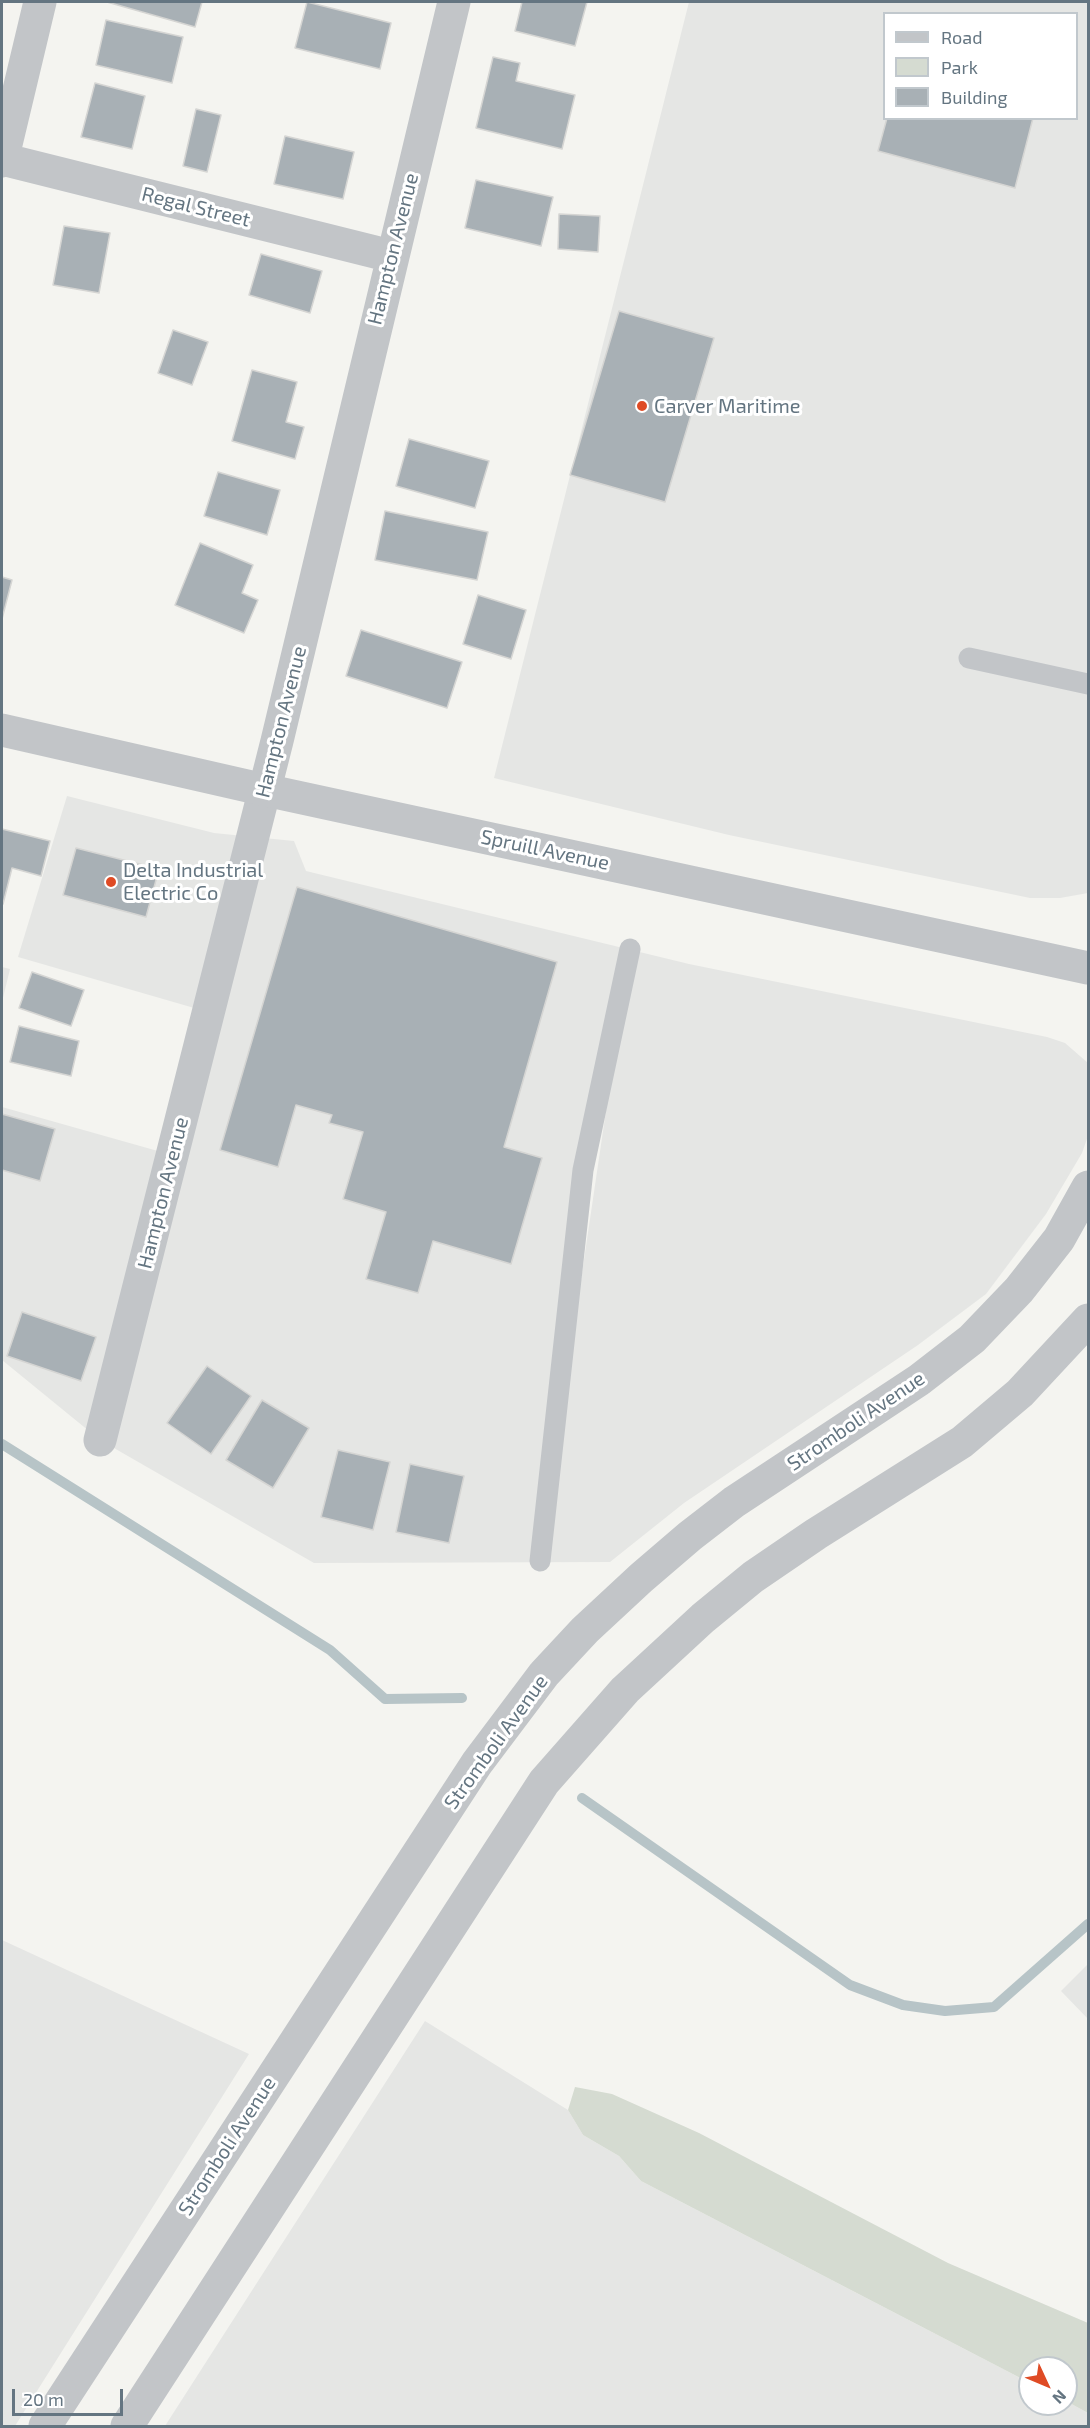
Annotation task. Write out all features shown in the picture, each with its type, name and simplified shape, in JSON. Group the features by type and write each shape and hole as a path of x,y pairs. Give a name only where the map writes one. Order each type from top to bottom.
{"street":[{"path":"2,160 40,2"},
{"name":"Hampton Avenue","path":"100,1440 265,790 454,2"},
{"name":"Regal Street","path":"2,160 392,256"},
{"name":"Spruill Avenue","path":"2,730 265,790 1089,968"},
{"name":"Stromboli Avenue","path":"45,2427 477,1763 544,1674 585,1630 673,1550 734,1502 919,1380 972,1339 1019,1290 1059,1239 1089,1187"},
{"path":"130,2420 544,1782 625,1690 703,1618 753,1577 816,1534 962,1442 1020,1394 1089,1320"}],"lane":[{"path":"969,658 1089,684"},
{"path":"540,1561 583,1170 630,949"}],"shaded area":[{"path":"689,2 1088,2 1088,893 1060,898 1030,898 729,835 494,778"},
{"path":"67,796 214,833 294,841 306,871 689,964 1047,1037 1065,1043 1088,1063 1088,1136 1082,1153 1046,1214 986,1294 918,1345 684,1503 610,1562 314,1563 100,1440 2,1360 2,1107 172,1155 208,1012 18,957","holes":["628,962 543,1537 583,1170"]},
{"path":"2,967 10,969 2,1002"},
{"path":"2,1940 249,2054 15,2426 2,2426"},
{"path":"1088,1964 1088,2019 1061,1991"},
{"path":"425,2021 568,2110 583,2135 619,2156 641,2181 1018,2377 1018,2416 1078,2416 1078,2408 1088,2413 1088,2426 165,2426"}],"green space":[{"path":"575,2087 612,2094 699,2133 948,2263 1088,2323 1088,2413 1078,2408 1078,2356 1018,2356 1018,2377 641,2181 619,2156 583,2135 568,2110"}],"building":[{"path":"107,2 202,2 195,27"},
{"path":"307,2 391,23 380,69 295,48"},
{"path":"522,2 587,2 575,46 515,31"},
{"path":"106,20 183,37 172,83 96,65"},
{"path":"493,57 520,63 516,81 575,95 562,149 476,128"},
{"path":"95,83 145,96 132,149 81,137"},
{"path":"196,109 221,115 207,172 183,166"},
{"path":"886,120 1032,120 1015,188 878,151"},
{"path":"285,136 354,152 343,199 274,184"},
{"path":"476,180 553,197 541,246 465,228"},
{"path":"559,214 600,216 598,252 558,249"},
{"path":"64,226 110,233 99,293 53,285"},
{"path":"261,254 322,271 310,313 249,295"},
{"name":"Carver Maritime","path":"619,311 714,338 665,502 570,475"},
{"path":"173,330 208,342 192,385 158,373"},
{"path":"252,370 297,382 286,422 304,427 295,459 232,441"},
{"path":"409,439 489,461 475,508 396,486"},
{"path":"218,472 280,490 267,535 204,516"},
{"path":"385,511 488,532 477,580 375,560"},
{"path":"200,543 253,565 242,593 258,600 244,633 175,605"},
{"path":"2,577 12,580 2,619"},
{"path":"478,595 526,610 511,659 463,644"},
{"path":"361,630 462,662 447,708 346,676"},
{"path":"2,829 50,841 41,876 12,868 3,904 2,903"},
{"name":"Delta Industrial Electric Co","path":"76,848 159,869 146,917 63,895"},
{"path":"297,887 557,962 504,1147 542,1158 511,1264 433,1241 418,1293 366,1279 386,1212 343,1199 363,1132 329,1123 332,1115 296,1105 278,1167 220,1150"},
{"path":"32,972 84,990 71,1026 19,1008"},
{"path":"19,1026 79,1041 71,1076 10,1062"},
{"path":"2,1114 55,1129 40,1181 2,1170"},
{"path":"22,1312 96,1337 81,1381 7,1356"},
{"path":"207,1366 251,1396 211,1454 167,1423"},
{"path":"262,1400 309,1428 273,1488 226,1460"},
{"path":"338,1450 390,1462 373,1530 321,1517"},
{"path":"410,1464 464,1476 449,1543 396,1532"}],"waterway":[{"path":"2,1444 330,1650 385,1699 462,1698"},
{"path":"582,1798 850,1985 903,2005 945,2011 994,2007 1088,1924"}],"place":[{"name":"Carver Maritime","path":"642,406"},
{"name":"Delta Industrial Electric Co","path":"111,882"}]}
